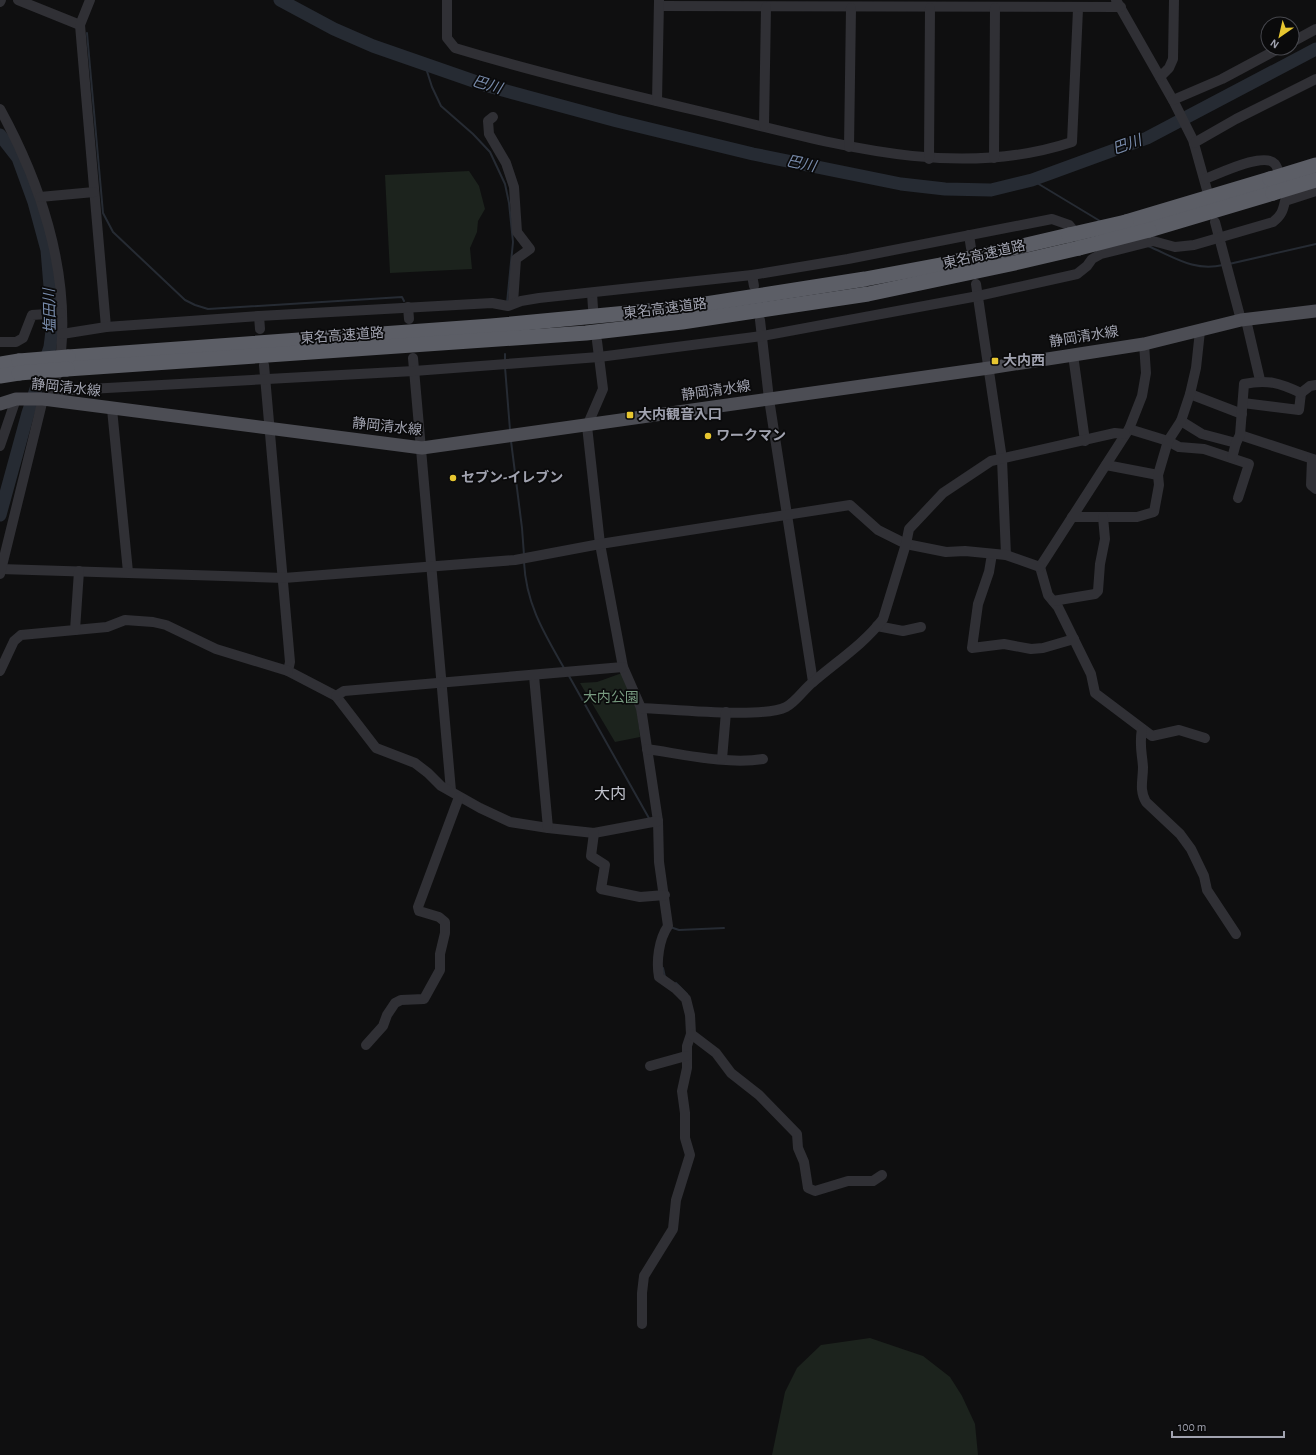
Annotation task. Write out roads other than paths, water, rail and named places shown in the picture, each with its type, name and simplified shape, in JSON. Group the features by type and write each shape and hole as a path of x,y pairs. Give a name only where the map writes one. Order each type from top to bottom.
{"highway":[{"name":"東名高速道路","path":"68,363 586,333 682,322 868,294 1079,248 1151,236 1276,191 1316,165"},
{"name":"東名高速道路","path":"0,376 19,368 680,308 792,292 940,265 1126,222 1276,191 1316,180"},
{"name":"東名高速道路","path":"0,364 19,368"}],"main road":[{"name":"静岡清水線","path":"0,404 16,399 50,397 112,409 422,448 517,436 989,368 1144,344 1244,320 1316,311"}],"street":[{"path":"18,0 80,25"},
{"path":"90,0 80,25 106,327"},
{"path":"447,0 447,38 455,48 562,78 849,147 929,159 994,158 1017,156 1072,142 1078,9"},
{"path":"1160,77 1169,68 1173,59 1174,0"},
{"path":"657,101 659,3 766,7 1078,9 1119,4 1174,101 1194,141 1207,190"},
{"path":"764,126 766,7"},
{"path":"849,147 852,8"},
{"path":"929,159 930,8"},
{"path":"994,158 995,8"},
{"path":"1300,38 1316,29"},
{"path":"1174,101 1222,79 1265,56"},
{"path":"1194,141 1316,79"},
{"path":"0,109 16,138 40,197 49,226 57,270 62,334 61,353 50,397 0,571 128,572 284,578 531,558 600,544 850,505 878,530 906,544 946,552 965,551 1006,556 1040,567"},
{"path":"493,117 488,121 489,134 506,163 514,187 517,232 530,248 516,259 507,304"},
{"path":"50,397 265,379 414,371 599,357 762,336 978,296 1077,274 1092,259 1101,254 1132,246 1151,236 1182,247 1273,222 1280,217 1284,210 1276,191 1278,169 1274,162 1265,159 1256,160 1205,179"},
{"path":"1276,191 1316,192"},
{"path":"40,197 94,192"},
{"path":"62,334 106,327 258,316 408,307 507,304 539,298 752,275 1056,220 1069,225 1074,229 1088,250 1092,259"},
{"path":"1215,222 1260,380"},
{"path":"968,235 971,248"},
{"path":"752,275 754,286"},
{"path":"976,284 1002,459 1006,556"},
{"path":"592,292 593,308"},
{"path":"408,307 409,319"},
{"path":"0,342 16,342 23,338 32,315 61,313"},
{"path":"258,316 260,329"},
{"path":"760,320 769,399 813,682"},
{"path":"1072,517 1137,517 1154,512 1159,485 1158,474 1168,441 1180,421 1190,394 1196,368 1200,331"},
{"path":"597,341 603,389 587,426 600,544 623,667 641,708 658,821 659,862 665,895 668,926 664,932 659,954 659,977 676,989 686,999 691,1034 687,1046 687,1068 682,1091 685,1114 685,1138 690,1154 676,1200 672,1229 644,1276 642,1293 642,1324"},
{"path":"1144,344 1146,373 1142,396 1127,432 1040,567 1048,595 1053,601 1074,639 1091,674 1095,693 1152,736 1178,730 1205,738"},
{"path":"1073,355 1085,441"},
{"path":"366,1045 383,1026 387,1014 396,1003 401,1000 424,999 440,970 440,954 445,933 445,922 439,917 419,911 418,907 455,794 442,684 413,358"},
{"path":"264,365 284,578 290,662 288,671"},
{"path":"1232,458 1238,439 1242,414 1244,384 1260,380 1282,384 1301,393"},
{"path":"1243,403 1299,410 1301,393 1310,386 1316,385"},
{"path":"1190,394 1242,414"},
{"path":"0,446 16,399"},
{"path":"112,409 128,572"},
{"path":"1180,421 1202,434 1238,439 1314,460 1311,486 1316,488"},
{"path":"641,708 726,712 767,712 787,707 813,682 840,661 877,626 886,611 909,529 933,502 991,461 1115,433 1127,432 1168,441 1179,447 1204,449 1249,464 1238,498"},
{"path":"1106,465 1158,474"},
{"path":"1053,601 1095,594 1098,591 1100,564 1105,539 1103,517"},
{"path":"992,554 989,572 978,604 972,648 1004,644 1031,649 1043,648 1074,639"},
{"path":"75,630 79,571"},
{"path":"0,670 14,641 21,635 64,633 75,630 107,627 125,620 153,622 166,625 216,650 288,671 336,696 376,748 415,763 441,786 510,822 594,833 658,821"},
{"path":"877,626 903,631 921,627"},
{"path":"336,696 344,691 442,684 623,667"},
{"path":"534,676 548,828"},
{"path":"722,759 726,712"},
{"path":"1142,729 1140,749 1143,767 1141,788 1143,796 1146,802 1180,834 1191,849 1204,876 1206,890 1236,934"},
{"path":"647,749 722,759 751,761 762,759"},
{"path":"594,833 591,856 605,865 602,890 640,897 665,895"},
{"path":"691,1034 716,1053 731,1073 759,1095 797,1134 798,1148 804,1162 808,1188 815,1191 848,1181 873,1181 882,1175"},
{"path":"650,1066 686,1056"}],"waterway":[{"name":"巴川","path":"280,0 334,29 373,46 488,86 617,121 753,154 901,184 945,189 991,190 1032,180 1147,138 1316,49"},
{"path":"87,33 103,213 113,232 185,300 208,309 402,297 404,301"},
{"path":"425,65 432,87 441,106 473,134 490,152 505,184 509,203 513,242 507,303"},
{"name":"塩田川","path":"0,135 18,158 34,202 47,250 53,323 50,347 28,413 0,515"},
{"path":"1032,180 1100,221"},
{"path":"1229,264 1316,244"},
{"path":"1148,246 1193,265 1203,267 1223,265"},
{"path":"505,354 505,360"},
{"path":"505,367 510,430"},
{"path":"511,441 524,555"},
{"path":"524,562 525,577 532,605 543,630 564,668"},
{"path":"569,676 650,820"},
{"path":"670,927 679,930 724,928"},
{"path":"663,968 665,977"},
{"path":"676,983 687,994"}],"place":[{"name":"大内西","path":"995,361"},
{"name":"大内観音入口","path":"630,415"},
{"name":"ワークマン","path":"708,436"},
{"name":"セブン-イレブン","path":"453,478"}],"district":[{"name":"大内","path":"610,794"}],"park label":[{"name":"大内公園","path":"611,698"}]}
